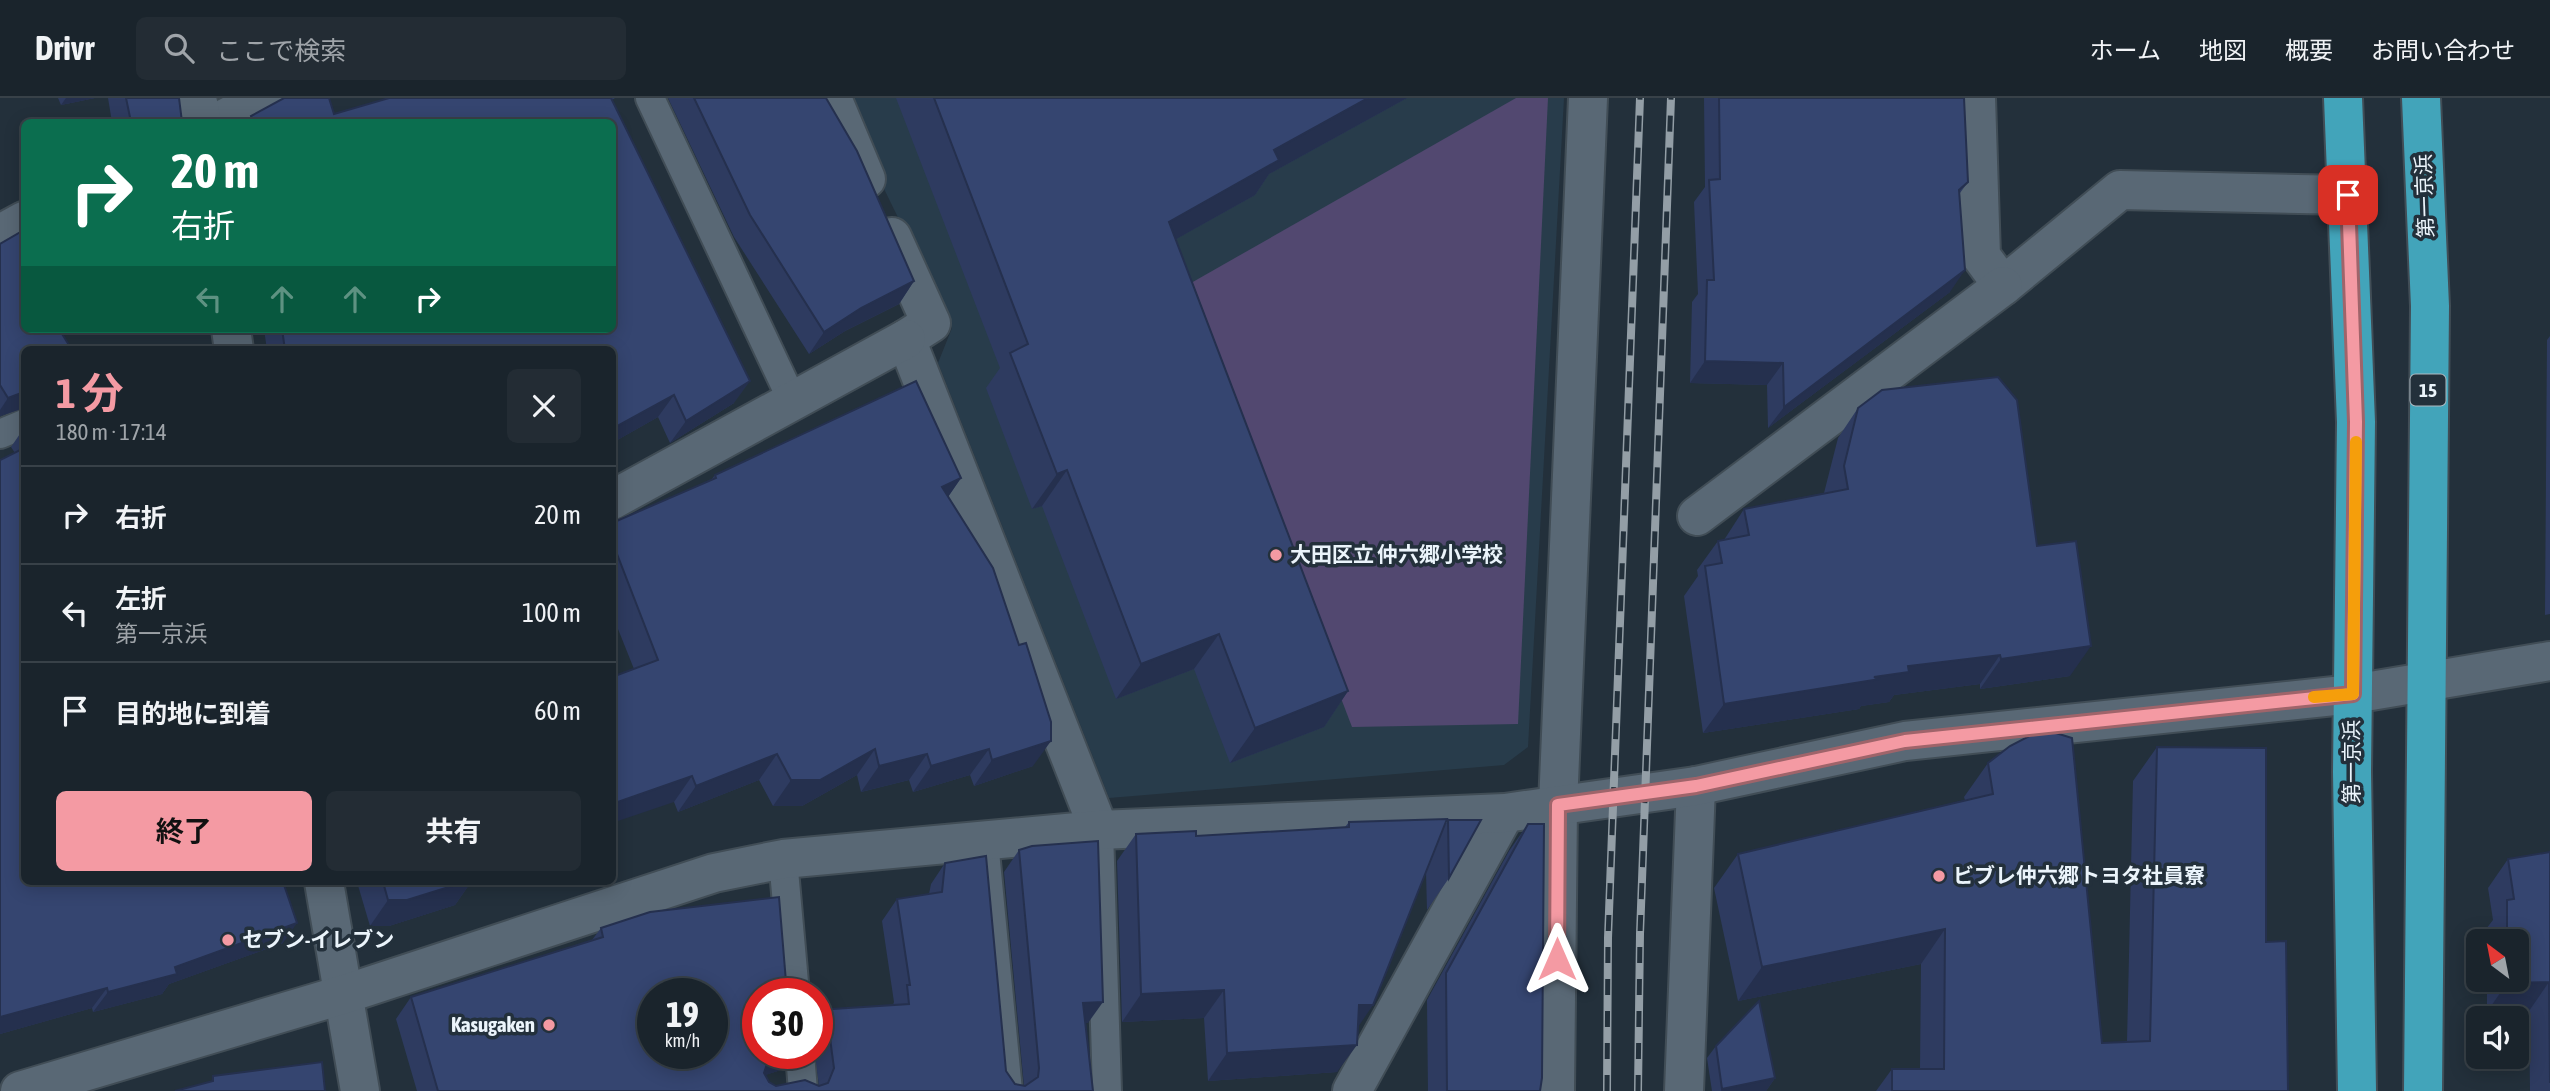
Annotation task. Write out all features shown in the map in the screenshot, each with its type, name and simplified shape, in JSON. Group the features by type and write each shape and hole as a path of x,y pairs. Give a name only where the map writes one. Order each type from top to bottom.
{"highway":[{"name":"第一京浜","path":"2343,98 2356,422 2353,694 2357,1091"},
{"name":"第一京浜","path":"2421,98 2430,306 2424,683 2423,1091"}],"street":[{"path":"197,98 201,119"},
{"path":"224,119 264,98"},
{"path":"616,498 793,402 931,323 832,98"},
{"path":"1555,1091 1558,805 1588,98"},
{"path":"1976,98 1981,256 2003,286"},
{"path":"1697,516 2003,286 2120,190 2348,195"},
{"path":"0,234 21,223"},
{"path":"906,339 1099,830"},
{"path":"20,1091 345,994 714,873 783,859 1099,830 1505,813 1696,786 1905,741 2353,694 2550,661"},
{"path":"1684,1091 1696,786"},
{"path":"1352,1091 1505,813"},
{"path":"325,885 360,1091"}],"lane":[{"path":"650,98 793,402"},
{"path":"0,434 21,425"},
{"path":"1099,830 1107,1091"},
{"path":"984,841 1008,1091"},
{"path":"783,859 794,978"}],"shaded area":[{"name":"大田区立 仲六郷小学校","path":"852,98 1564,98 1528,747 1504,765 1109,798 938,363 952,328 846,111"},
{"path":"1516,98 1548,98 1518,724 1352,727 1184,287"}],"building":[{"path":"126,98 179,98 182,119 130,119"},
{"path":"284,98 329,98 334,114 389,98 611,98 750,381 686,421 674,395 616,427 616,346 284,346 283,333 616,333 616,119 252,119 251,116"},
{"path":"694,98 826,98 857,151 914,281 861,308 824,332 750,215"},
{"path":"934,98 1368,98 1274,150 1279,160 1169,222 1348,691 1255,728 1219,634 1141,664 1067,470 1057,474 1010,353 1028,344"},
{"path":"1719,98 1964,98 1968,182 1959,190 1965,270 1784,407 1783,363 1705,361 1707,280 1714,280 1709,180 1720,179"},
{"path":"21,232 21,333 61,333 70,346 21,346 21,393 8,398 0,385 0,244"},
{"path":"1998,377 2017,400 2037,546 2076,541 2091,646 2001,659 2000,655 1908,666 1909,672 1874,677 1880,679 1724,704 1705,566 1722,563 1718,541 1749,535 1744,509 1848,489 1844,466 1858,408 1882,390"},
{"path":"916,381 961,478 942,487 993,568 1019,645 1026,643 1051,722 1051,741 992,760 989,749 931,766 927,754 879,766 875,749 820,780 791,780 777,754 696,786 692,776 616,803 616,676 658,660 616,551 616,521 716,478 715,475"},
{"path":"21,450 21,885 284,885 297,923 175,967 177,974 108,992 107,988 0,1017 0,460"},
{"path":"2043,729 2072,738 2102,1043 2150,1041 2157,747 2266,748 2266,942 2286,941 2288,1091 1892,1091 1892,1069 1944,1069 1945,929 1762,967 1738,854 1993,794 1988,763 2010,746"},
{"path":"1447,819 1373,1005 1359,1005 1357,1045 1227,1053 1224,990 1141,994 1136,834 1196,831 1196,836 1349,827 1349,822"},
{"path":"1448,820 1481,820 1449,878"},
{"path":"1528,824 1544,824 1540,1091 1447,1091 1446,973"},
{"path":"1098,841 1103,1002 1083,1003 1093,1091 438,1091 411,997 603,937 601,928 650,912 779,897 786,978 742,978 742,1069 765,1069 764,1073 769,1082 776,1086 805,1080 819,1086 828,1083 834,1068 833,1009 909,1004 907,985 910,985 897,899 942,892 945,863 986,856 1006,1071 1015,1084 1025,1086 1038,1077 1039,1068 1019,850 1032,846"},
{"path":"2550,852 2550,1083 2549,982 2529,982 2529,929 2507,929 2507,900 2514,899 2508,859"},
{"path":"384,885 455,885 407,900 388,900"},
{"path":"1759,1001 1775,1078 1722,1089 1716,1046"},
{"path":"322,1062 325,1091 175,1091 213,1081 213,1076"}],"railway":[{"path":"1607,1091 1608,938 1640,98"},
{"path":"1638,1091 1640,934 1671,98"}],"slow traffic":[{"path":"2314,697 2353,694 2356,442"}],"place":[{"name":"大田区立 仲六郷小学校","path":"1276,555"},
{"name":"ビブレ仲六郷トヨタ社員寮","path":"1939,876"},
{"name":"セブン-イレブン","path":"228,940"},
{"name":"Kasugaken","path":"549,1025"}],"route":[{"path":"1557,959 1558,805 1696,786 1905,741 2353,694 2356,422 2354,299 2348,195"}]}
